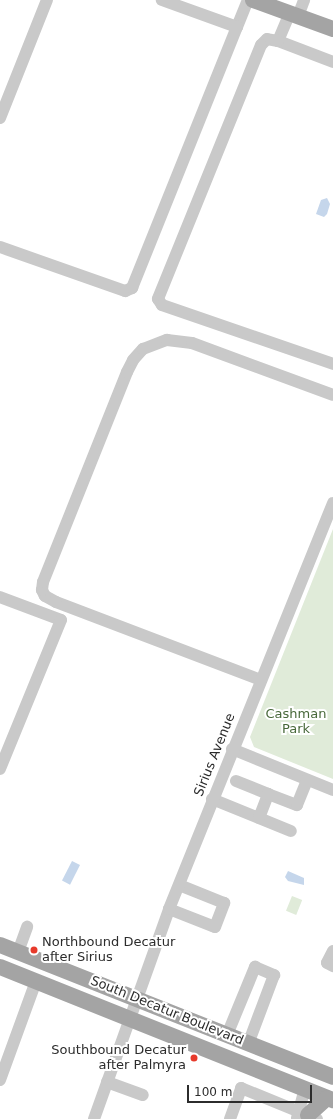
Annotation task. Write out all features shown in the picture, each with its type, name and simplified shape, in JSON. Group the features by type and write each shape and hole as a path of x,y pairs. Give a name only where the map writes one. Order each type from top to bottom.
{"main road":[{"path":"253,0 333,28"},
{"name":"South Decatur Boulevard","path":"0,945 333,1077"},
{"name":"South Decatur Boulevard","path":"0,967 305,1088 331,1096"},
{"path":"304,1117 331,1096"}],"street":[{"path":"1,112 4,96 47,0"},
{"path":"162,0 237,27"},
{"path":"0,247 125,291 132,288 248,0"},
{"path":"278,41 304,0"},
{"path":"333,62 278,41 267,39 261,45 158,299 162,305 333,364"},
{"path":"261,680 56,602 45,596 42,590 43,582 127,372 143,349 167,340 192,343 333,395"},
{"name":"Sirius Avenue","path":"94,1119 135,999 232,749 244,708 261,680 333,503"},
{"path":"0,597 61,620 0,768"},
{"path":"232,749 333,790"},
{"path":"236,781 296,805 307,780"},
{"path":"259,818 268,794"},
{"path":"212,799 291,831"},
{"path":"169,909 215,927 224,903 179,886"},
{"path":"18,952 28,927"},
{"path":"333,950 328,964 333,966"},
{"path":"227,1035 255,967 274,975 248,1044"},
{"path":"1,1076 36,981"},
{"path":"107,1082 143,1096"},
{"path":"230,1119 241,1088 272,1100 304,1117"},
{"path":"304,1117 299,1104 305,1088"}],"green space":[{"name":"Cashman Park","path":"333,529 333,779 254,747 250,737"},
{"path":"292,896 302,900 296,915 286,911"}],"water":[{"path":"327,198 330,204 327,214 324,217 316,214 321,200"},
{"path":"72,861 80,865 70,885 62,881"},
{"path":"288,871 304,878 304,885 288,881 285,877"}],"place":[{"name":"Northbound Decatur after Sirius","path":"34,950"},
{"name":"Southbound Decatur after Palmyra","path":"194,1058"}]}
